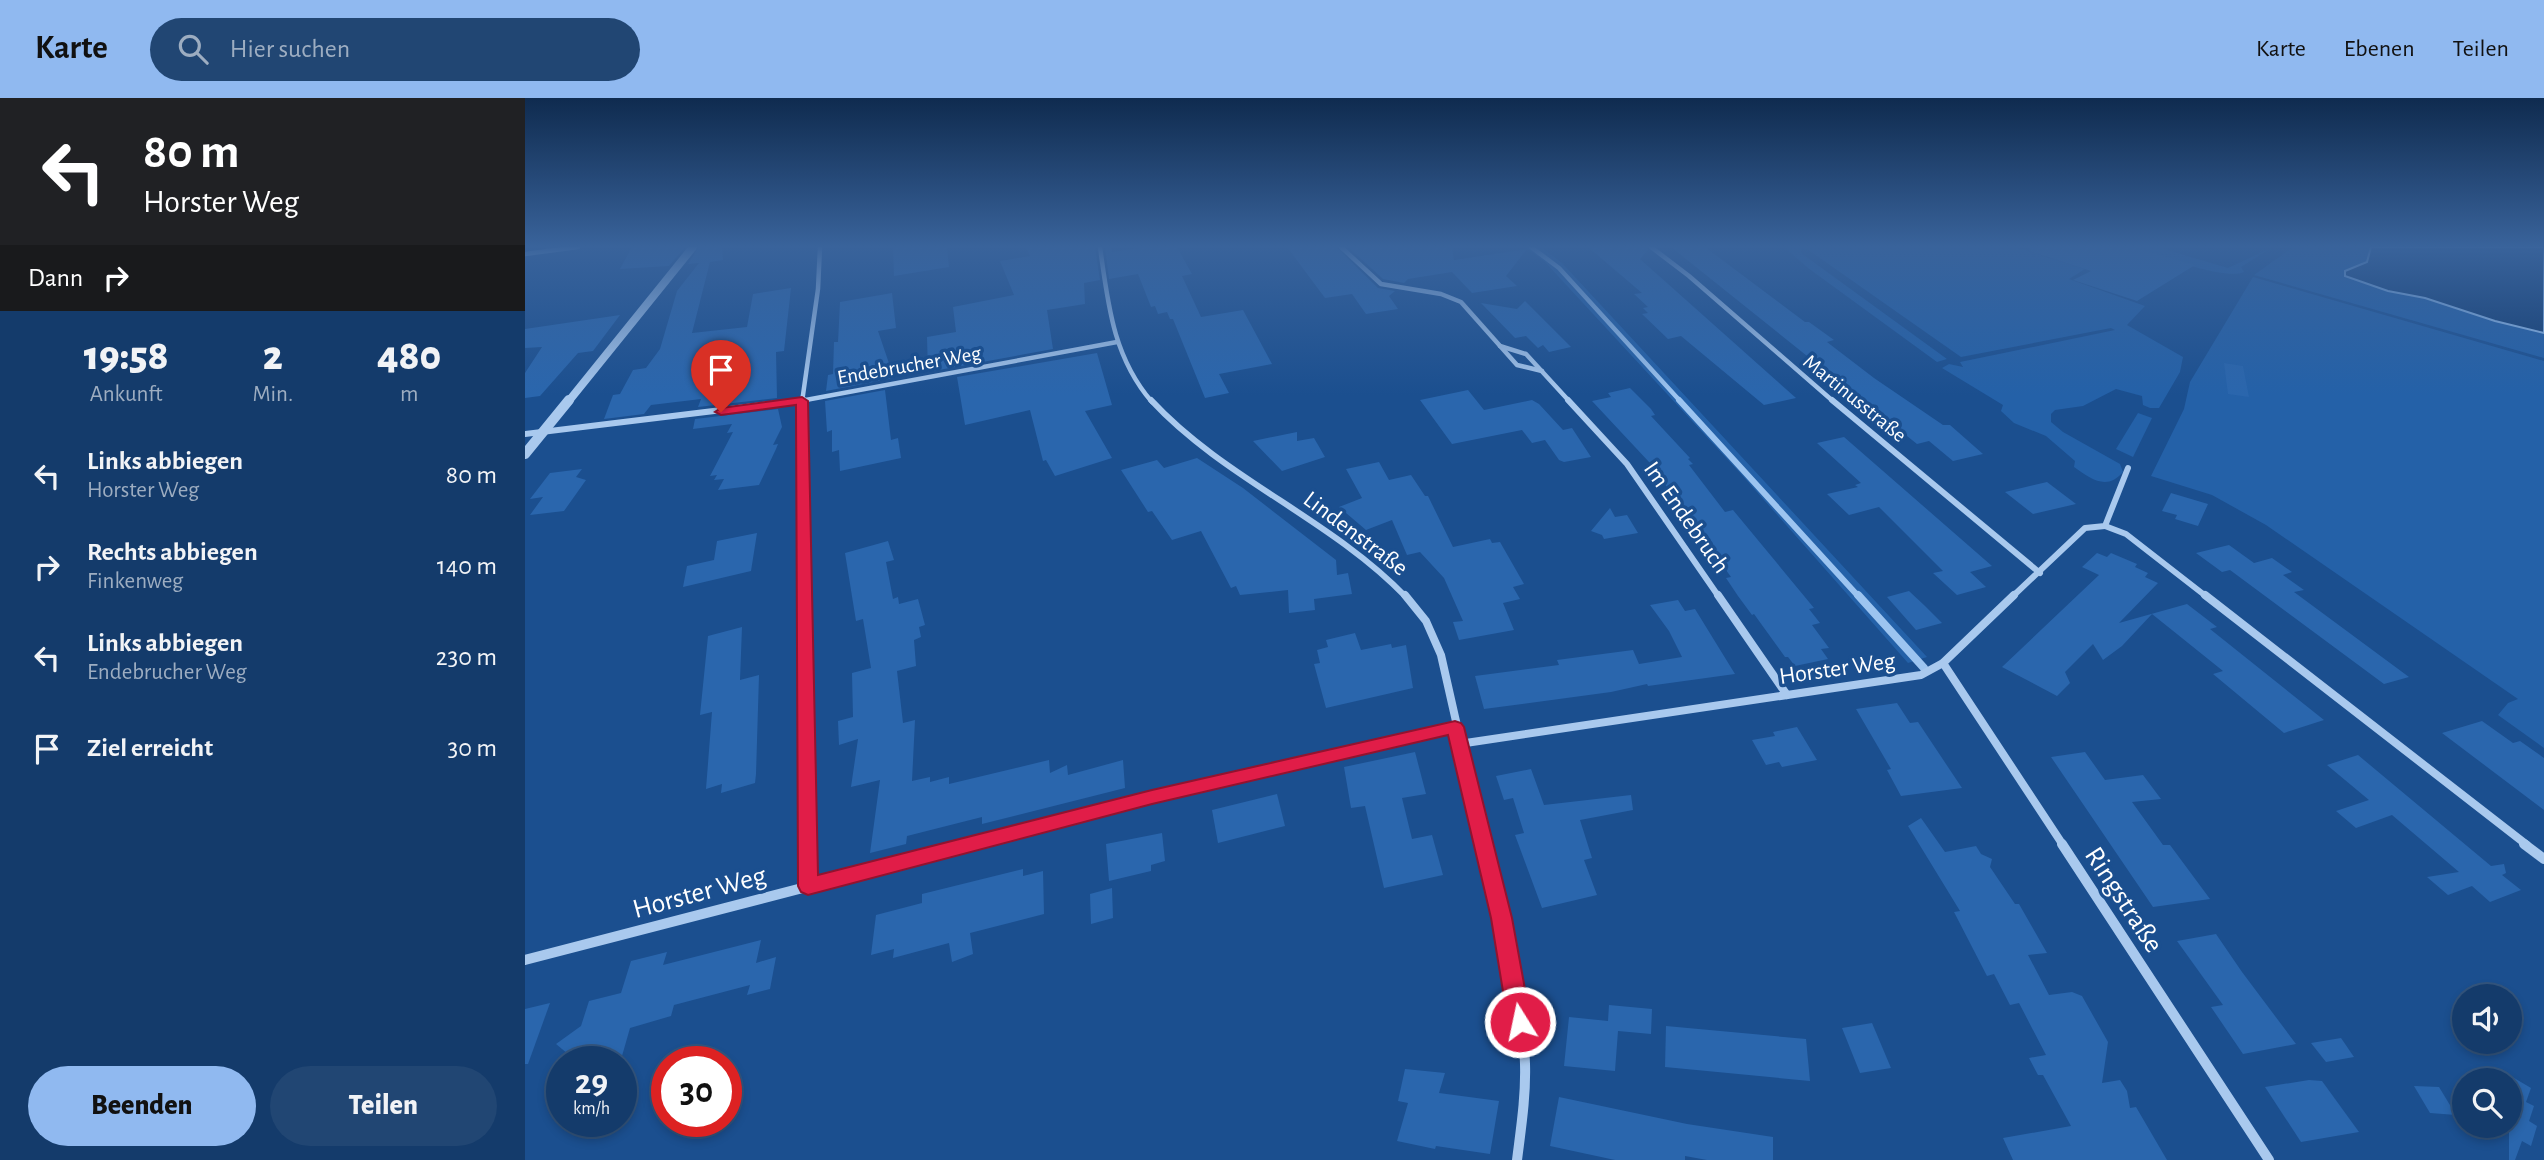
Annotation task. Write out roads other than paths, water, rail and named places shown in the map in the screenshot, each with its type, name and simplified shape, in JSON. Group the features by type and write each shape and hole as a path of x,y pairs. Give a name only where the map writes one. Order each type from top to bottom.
{"street":[{"path":"525,454 652,297"},
{"path":"808,886 802,401 817,297"},
{"name":"Lindenstraße","path":"1109,297 1117,342 1126,367 1141,389 1182,429 1365,559 1411,602 1429,627 1441,656 1455,727 1501,918 1524,1048 1525,1100 1517,1160"},
{"name":"Im Endebruch","path":"1445,297 1461,302 1517,365 1543,371"},
{"name":"Martinusstraße","path":"1712,297 1782,358 2008,543 2040,573"},
{"name":"Endebrucher Weg","path":"525,434 802,401 1117,342"},
{"name":"Im Endebruch","path":"1500,346 1526,354 1627,464 1787,695"},
{"path":"2128,468 2105,526 2126,534 2544,859"},
{"name":"Horster Weg","path":"1459,744 1921,675 1943,663 2085,528 2105,526"},
{"name":"Ringstraße","path":"1943,663 2269,1160"},
{"name":"Horster Weg","path":"525,960 1152,797 1455,727"}],"waterway":[{"path":"1585,297 1681,402"},
{"path":"1679,400 1859,597"},
{"path":"1858,595 1924,668"}]}
